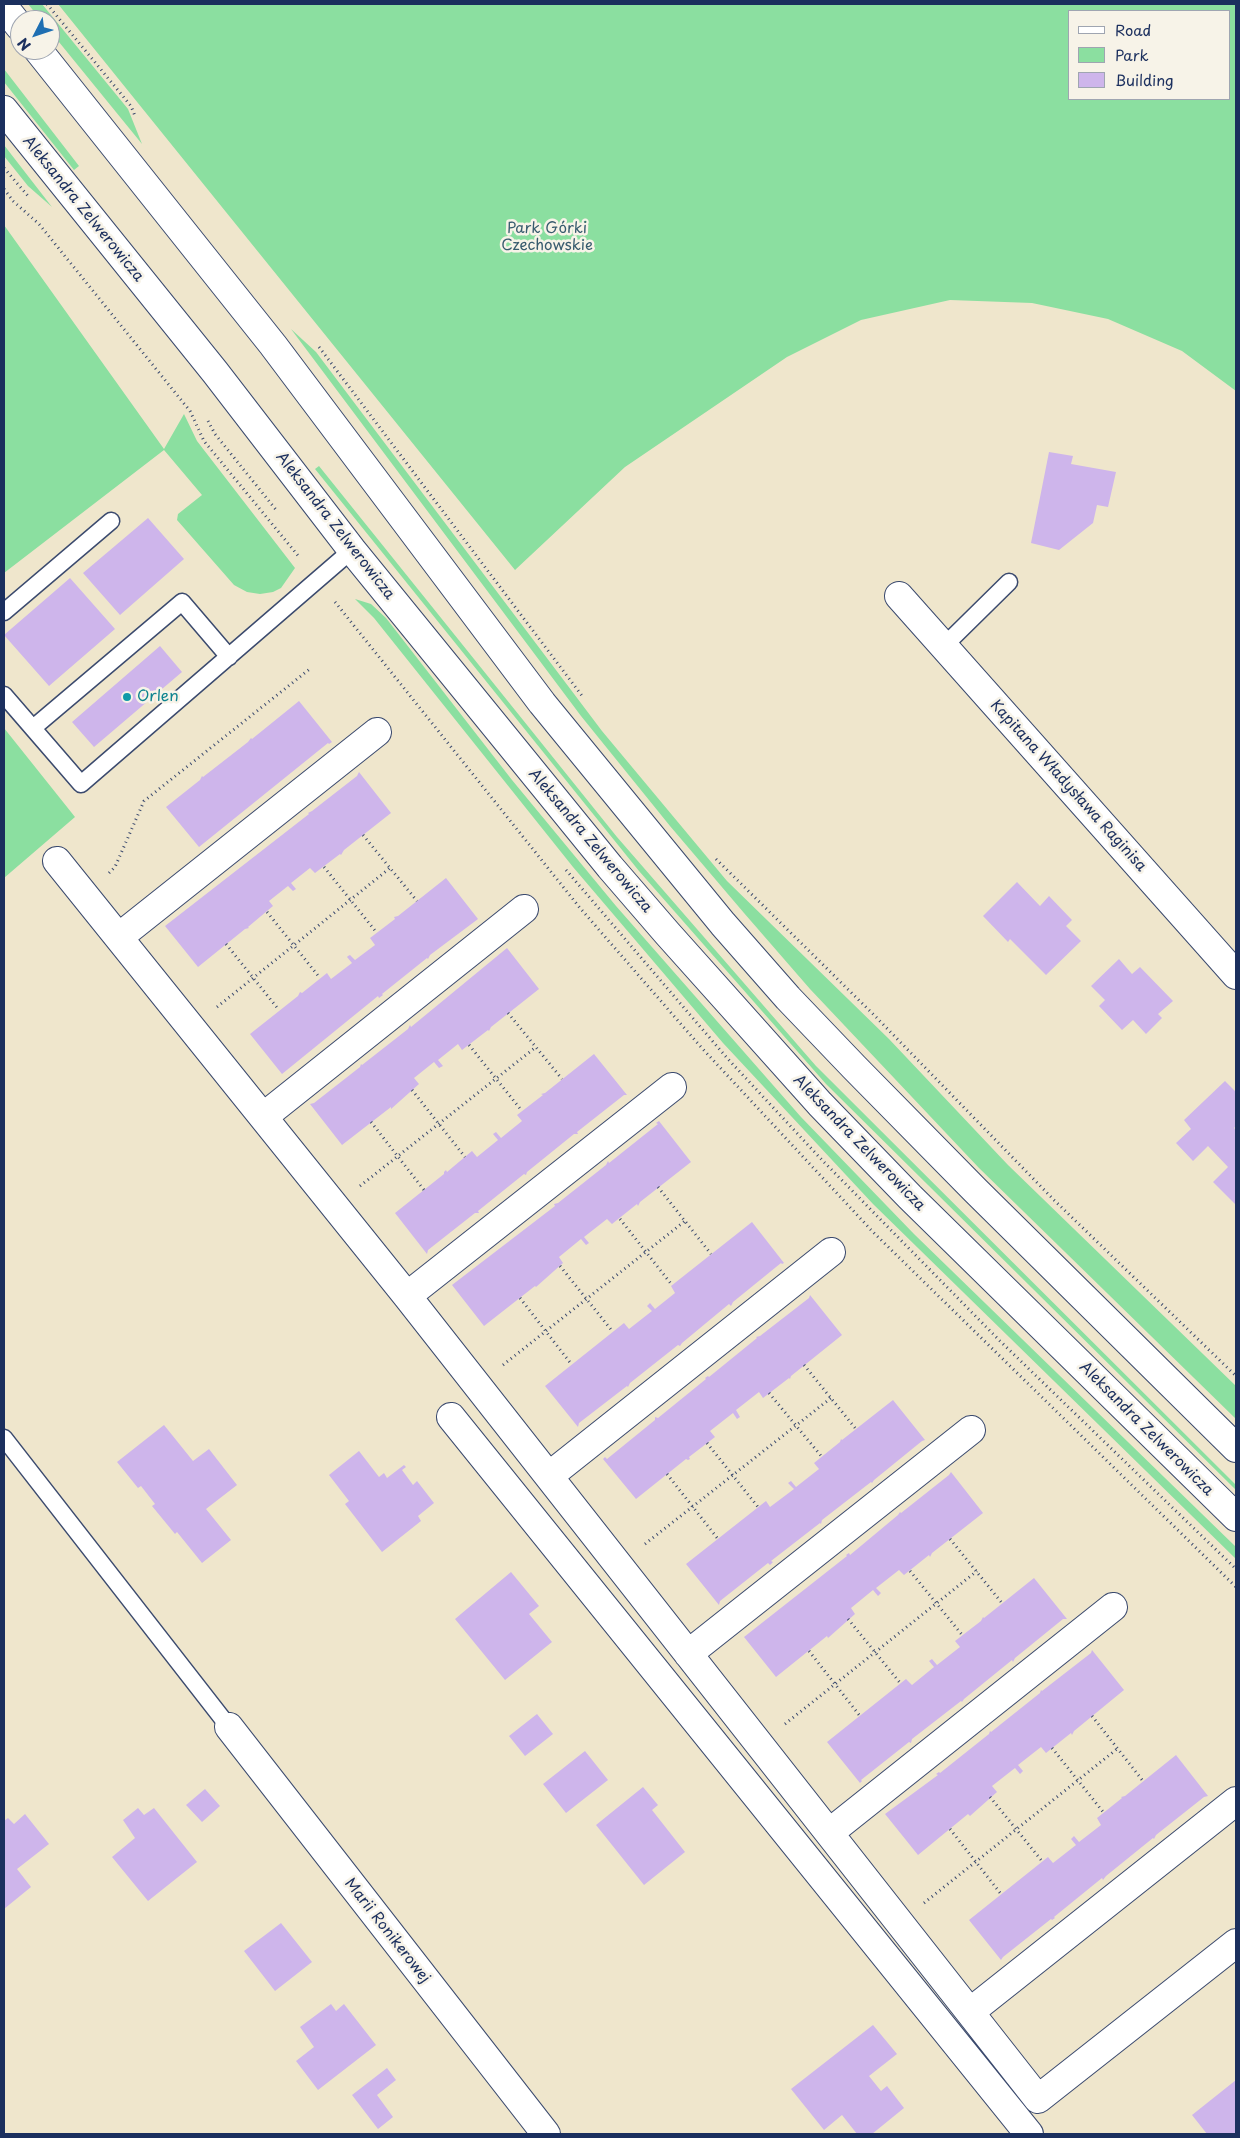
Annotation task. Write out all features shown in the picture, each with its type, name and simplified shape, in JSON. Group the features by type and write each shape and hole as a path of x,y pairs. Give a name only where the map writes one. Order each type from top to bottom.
{"street":[{"path":"46,60 273,345 542,702 723,924 788,998 854,1067 1003,1218 1236,1448"},
{"name":"Aleksandra Zelwerowicza","path":"4,110 215,372 352,550 610,867 735,1011 820,1104 910,1197 1236,1517"},
{"name":"Kapitana Władysława Raginisa","path":"899,596 1236,976"},
{"path":"119,937 377,732"},
{"path":"57,861 407,1296 1038,2099 1236,1943"},
{"path":"263,1117 524,909"},
{"path":"407,1296 672,1087"},
{"path":"549,1476 831,1252"},
{"path":"451,1417 1029,2134"},
{"path":"688,1654 972,1430"},
{"path":"829,1833 1114,1607"},
{"name":"Marii Ronikerowej","path":"229,1727 546,2134"},
{"path":"970,2012 1236,1800"}],"lane":[{"path":"4,612 111,521"},
{"path":"4,695 81,784 352,550"},
{"path":"944,646 1009,582"},
{"path":"34,728 182,602 229,657"},
{"path":"4,1438 229,1727"}],"path":[{"path":"47,4 131,106 139,124"},
{"path":"4,189 13,201 39,224 190,410"},
{"path":"316,344 589,705"},
{"path":"105,876 115,867 144,801 312,668"},
{"path":"363,835 417,901"},
{"path":"712,854 875,1016 1054,1200 1236,1376"},
{"path":"324,867 377,933"},
{"path":"215,1008 390,868"},
{"path":"267,912 320,978"},
{"path":"226,944 279,1010"},
{"path":"508,1013 562,1080"},
{"path":"469,1045 522,1112"},
{"path":"356,1189 536,1047"},
{"path":"412,1090 465,1157"},
{"path":"372,1122 424,1190"},
{"path":"658,1187 711,1254"},
{"path":"620,1219 672,1285"},
{"path":"500,1368 685,1221"},
{"path":"560,1266 613,1332"},
{"path":"520,1298 572,1365"},
{"path":"804,1365 856,1429"},
{"path":"769,1393 822,1457"},
{"path":"642,1546 831,1398"},
{"path":"707,1443 734,1474 758,1507"},
{"path":"667,1474 718,1539"},
{"path":"950,1539 1002,1603"},
{"path":"910,1570 962,1636"},
{"path":"784,1725 976,1571"},
{"path":"848,1619 901,1684"},
{"path":"809,1651 860,1716"},
{"path":"1092,1716 1143,1781"},
{"path":"1052,1748 1104,1813"},
{"path":"918,1908 1117,1749"},
{"path":"990,1797 1042,1861"},
{"path":"950,1829 1001,1894"}],"green space":[{"path":"28,4 42,4 47,10 33,10"},
{"name":"Park Górki Czechowskie","path":"58,4 1236,4 1236,391 1182,351 1108,319 1032,303 950,300 861,320 787,357 625,467 515,570"},
{"path":"60,26 128,109 142,144 60,43"},
{"path":"4,69 79,166 74,170 4,82"},
{"path":"4,145 52,207 28,186 4,156"},
{"path":"4,225 164,449 184,414 197,441 295,568 281,588 273,592 260,594 247,592 234,585 177,520 178,514 202,495 164,450 4,573"},
{"path":"291,329 316,352 602,731 727,881 889,1039 1008,1165 1236,1386 1236,1419 979,1168 810,989 744,913 670,826 581,716"},
{"path":"319,466 617,837 816,1066 1236,1485 1236,1490 826,1084 639,871 315,469"},
{"path":"355,599 371,604 386,618 512,780 616,906 801,1117 914,1234 1236,1547 1236,1559 873,1204 723,1043 573,867 374,618"},
{"path":"4,728 75,817 4,878"}],"building":[{"path":"1049,452 1073,456 1071,464 1116,472 1108,507 1097,505 1093,523 1059,550 1031,543"},
{"path":"148,518 184,559 120,615 83,573"},
{"path":"70,578 115,629 49,686 4,635"},
{"name":"Orlen","path":"160,646 182,672 94,747 72,722"},
{"path":"299,701 332,742 328,743 199,847 166,807 200,780 202,776"},
{"path":"359,772 391,813 344,850 341,855 315,873 310,868 291,883 296,889 293,891 288,886 269,901 273,906 249,928 245,929 198,967 165,926 357,776"},
{"path":"446,878 478,919 430,955 428,959 383,995 379,998 378,996 282,1074 250,1034 298,996 300,992 302,993 327,973 331,979 352,963 348,956 350,955 355,960 375,945 370,938 395,919 394,917 398,916"},
{"path":"1017,882 1040,906 1049,896 1072,920 1066,926 1081,941 1046,975 1010,939 1008,942 983,916"},
{"path":"507,948 539,989 491,1027 489,1031 462,1050 458,1044 438,1060 443,1066 439,1068 434,1062 414,1078 419,1084 391,1109 391,1107 342,1145 310,1104 314,1103 360,1067 361,1064 408,1029 410,1025 411,1027"},
{"path":"1119,959 1132,974 1140,967 1173,1001 1158,1014 1162,1018 1146,1034 1133,1020 1122,1030 1099,1006 1105,1000 1091,986"},
{"path":"594,1054 627,1095 624,1095 577,1132 578,1134 574,1134 527,1172 526,1175 524,1174 478,1211 479,1213 475,1213 428,1250 427,1254 395,1213 444,1174 446,1170 447,1172 472,1151 477,1157 498,1140 493,1134 496,1132 501,1138 522,1121 517,1115 543,1095 541,1094 545,1093"},
{"path":"1225,1081 1236,1092 1236,1126 1234,1128 1236,1130 1236,1205 1213,1182 1228,1167 1208,1146 1193,1161 1176,1143 1191,1129 1184,1120"},
{"path":"659,1121 691,1162 640,1202 638,1206 637,1204 612,1224 607,1219 584,1237 589,1243 586,1245 581,1239 559,1257 563,1263 536,1287 484,1326 452,1285 555,1206 554,1204 558,1203 606,1165 608,1161 609,1163 658,1124 656,1123"},
{"path":"752,1222 784,1263 781,1263 733,1302 731,1306 729,1304 680,1346 678,1345 630,1383 628,1387 579,1423 578,1427 545,1386 624,1323 629,1329 652,1311 647,1306 650,1303 655,1309 675,1293 671,1286"},
{"path":"810,1295 842,1335 791,1376 790,1379 763,1398 759,1392 736,1410 740,1417 737,1419 733,1413 710,1431 715,1437 689,1457 690,1459 686,1459 636,1499 603,1459 605,1457 607,1459 655,1420 655,1417 658,1418 756,1337 760,1336 809,1298"},
{"path":"893,1400 925,1440 822,1520 821,1524 771,1561 773,1562 770,1565 768,1563 720,1601 719,1605 686,1564 766,1501 770,1507 794,1489 788,1483 791,1481 796,1487 819,1469 814,1463 840,1442 841,1439"},
{"path":"164,1425 193,1461 209,1449 237,1485 206,1509 231,1540 202,1563 177,1532 175,1534 152,1506 155,1504 141,1486 138,1488 117,1462"},
{"path":"359,1451 379,1477 384,1473 387,1478 404,1465 406,1467 402,1470 413,1485 417,1481 434,1503 418,1516 421,1521 382,1552 345,1504 349,1501 329,1475"},
{"path":"951,1472 983,1513 932,1553 930,1557 929,1555 904,1575 899,1570 876,1588 881,1593 878,1596 873,1590 851,1608 855,1614 828,1638 827,1636 776,1677 744,1637 846,1555 849,1553 850,1555"},
{"path":"511,1572 539,1606 529,1614 552,1642 505,1680 455,1619"},
{"path":"1034,1578 1067,1619 1063,1619 1015,1658 1013,1662 1012,1660 962,1702 912,1739 911,1743 909,1742 861,1780 860,1783 827,1742 906,1679 912,1685 934,1667 929,1661 932,1659 937,1665 960,1647 955,1641"},
{"path":"1092,1650 1124,1690 1074,1731 1072,1735 1071,1733 1046,1753 1041,1747 1018,1765 1023,1771 1020,1774 1015,1768 992,1786 997,1792 970,1816 968,1814 918,1855 885,1814 938,1775 936,1774 940,1773 989,1734 990,1731 1040,1693 1041,1690 1091,1653"},
{"path":"537,1714 553,1734 525,1756 509,1736"},
{"path":"585,1751 608,1780 566,1813 543,1784"},
{"path":"1176,1755 1208,1796 1204,1797 1156,1835 1154,1839 1103,1880 1102,1878 1001,1960 969,1920 1048,1857 1053,1863 1076,1845 1071,1839 1074,1836 1079,1842 1101,1825 1097,1818"},
{"path":"643,1787 658,1805 652,1810 685,1852 644,1885 596,1825"},
{"path":"205,1789 220,1806 202,1822 186,1805"},
{"path":"138,1808 144,1815 154,1808 197,1862 148,1901 112,1857 135,1838 123,1820"},
{"path":"25,1814 49,1844 17,1869 31,1887 4,1909 4,1821 8,1818 14,1824"},
{"path":"281,1923 312,1962 275,1991 244,1951"},
{"path":"331,2004 336,2011 344,2004 376,2045 318,2090 296,2061 314,2047 300,2027"},
{"path":"873,2025 897,2054 869,2076 881,2091 887,2086 904,2108 872,2134 857,2134 842,2115 824,2130 791,2089"},
{"path":"387,2068 396,2080 377,2095 393,2117 378,2129 352,2095"},
{"path":"1236,2080 1236,2134 1207,2134 1192,2115"}],"place":[{"name":"Orlen","path":"127,697"}]}
